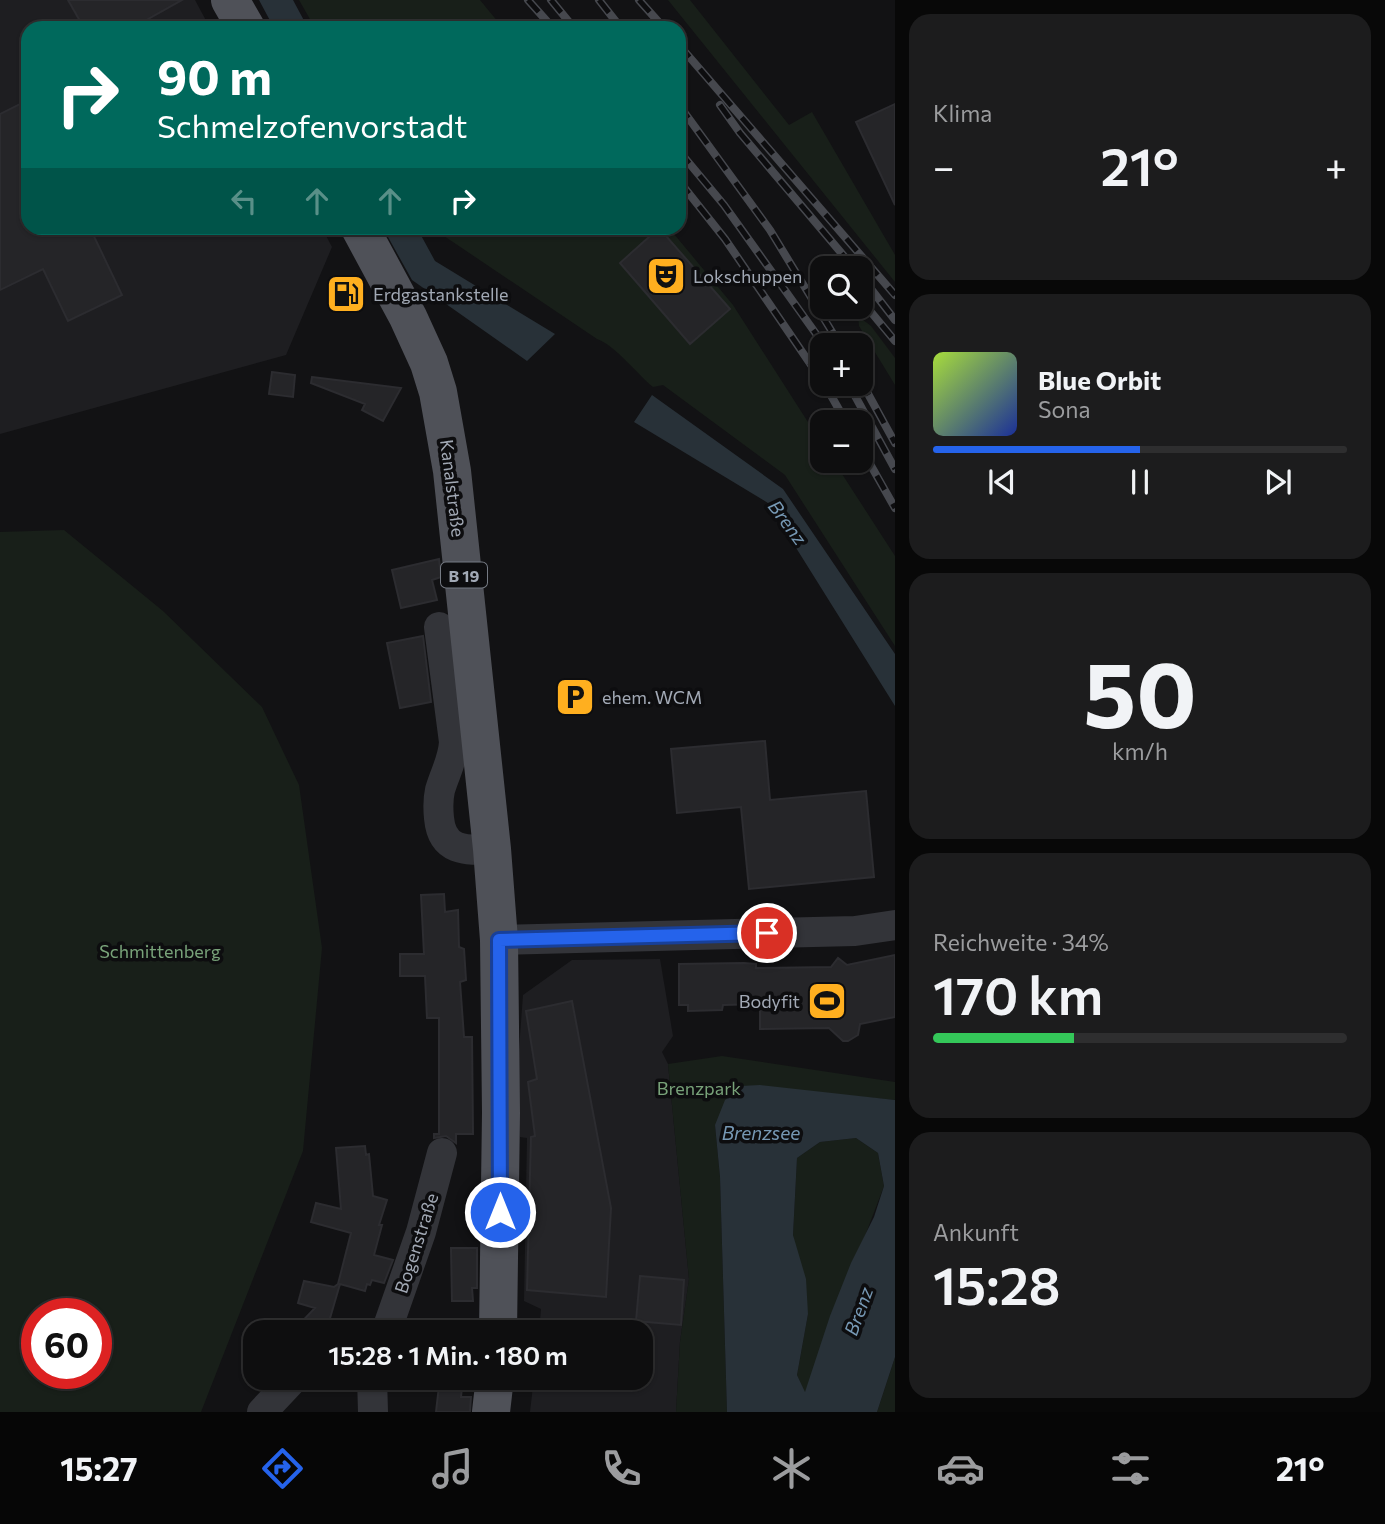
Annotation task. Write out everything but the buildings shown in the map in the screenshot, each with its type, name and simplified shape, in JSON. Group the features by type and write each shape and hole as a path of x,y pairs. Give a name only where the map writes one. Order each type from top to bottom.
{"main road":[{"path":"230,0 242,21"},
{"name":"Kanalstraße","path":"364,235 418,338 438,392 447,438 465,581 499,940"},
{"name":"B 19","path":"498,1320 501,1113 499,940"},
{"path":"491,1412 494,1390"}],"street":[{"path":"439,627 454,742 453,757 440,790 438,803 442,833 448,842 460,848 492,849"},
{"path":"499,940 855,931 895,925"},
{"name":"Bogenstraße","path":"390,1320 421,1232 442,1153"},
{"path":"262,1412 283,1390"},
{"path":"372,1390 373,1412"}],"shaded area":[{"path":"0,0 195,0 206,21 21,21 21,235 326,235 332,247 286,355 0,434"},
{"path":"660,959 673,1036 662,1052 668,1064 689,1279 680,1342 676,1412 530,1412 533,1390 653,1390 653,1320 540,1320 541,1309 524,1301 527,1138 520,1137 518,1063 523,995 572,960"}],"green space":[{"path":"299,0 480,0 497,21 311,21"},
{"path":"668,0 690,0 789,125 812,112 895,255 895,282 686,21"},
{"path":"443,235 675,235 733,305 810,425 810,473 841,473 895,556 895,646 785,475 663,385 653,387 611,347"},
{"path":"858,319 871,326 895,358 895,385 873,349 873,333 863,333"},
{"name":"Schmittenberg","path":"64,530 163,611 262,707 299,785 322,948 303,1151 201,1412 0,1412 0,532"},
{"name":"Brenzpark","path":"722,1056 895,1082 895,1100 832,1094 715,1125 720,1177 727,1412 676,1412 680,1342 689,1279 668,1064"},
{"path":"856,1138 878,1153 884,1186 805,1393 797,1375 808,1314 793,1235 797,1158 820,1142"},
{"path":"895,1357 895,1412 877,1412"}],"water":[{"path":"259,0 293,0 304,21 270,21"},
{"path":"387,235 421,235 435,261 555,334 527,361 412,280"},
{"name":"Brenz","path":"652,395 783,489 895,654 895,706 768,503 634,422"},
{"name":"Brenzsee","path":"760,1085 895,1100 895,1357 877,1412 727,1412 720,1177 715,1125 725,1100 741,1086","holes":["856,1138 878,1153 884,1186 874,1217 851,1263 830,1316 805,1392 797,1375 808,1314 806,1279 793,1235 797,1158 820,1142"]}],"railway":[{"path":"528,0 547,21"},
{"path":"551,0 568,21"},
{"path":"599,0 616,21"},
{"path":"639,0 658,21"},
{"path":"686,53 895,295"},
{"path":"720,105 740,133 844,256"},
{"path":"686,115 770,230 833,333"},
{"path":"686,159 724,205 815,333"},
{"path":"686,190 725,239 810,363"},
{"path":"873,292 895,320"},
{"path":"873,314 895,341"},
{"path":"831,396 839,410"},
{"path":"855,396 895,469"},
{"path":"869,396 895,443"},
{"path":"873,469 895,508"}],"place":[{"name":"Lokschuppen","path":"666,276"},
{"name":"Erdgastankstelle","path":"346,294"},
{"name":"ehem. WCM","path":"575,697"},
{"name":"Bodyfit","path":"827,1001"}],"route":[{"path":"500,1212 499,940 767,933"}]}
